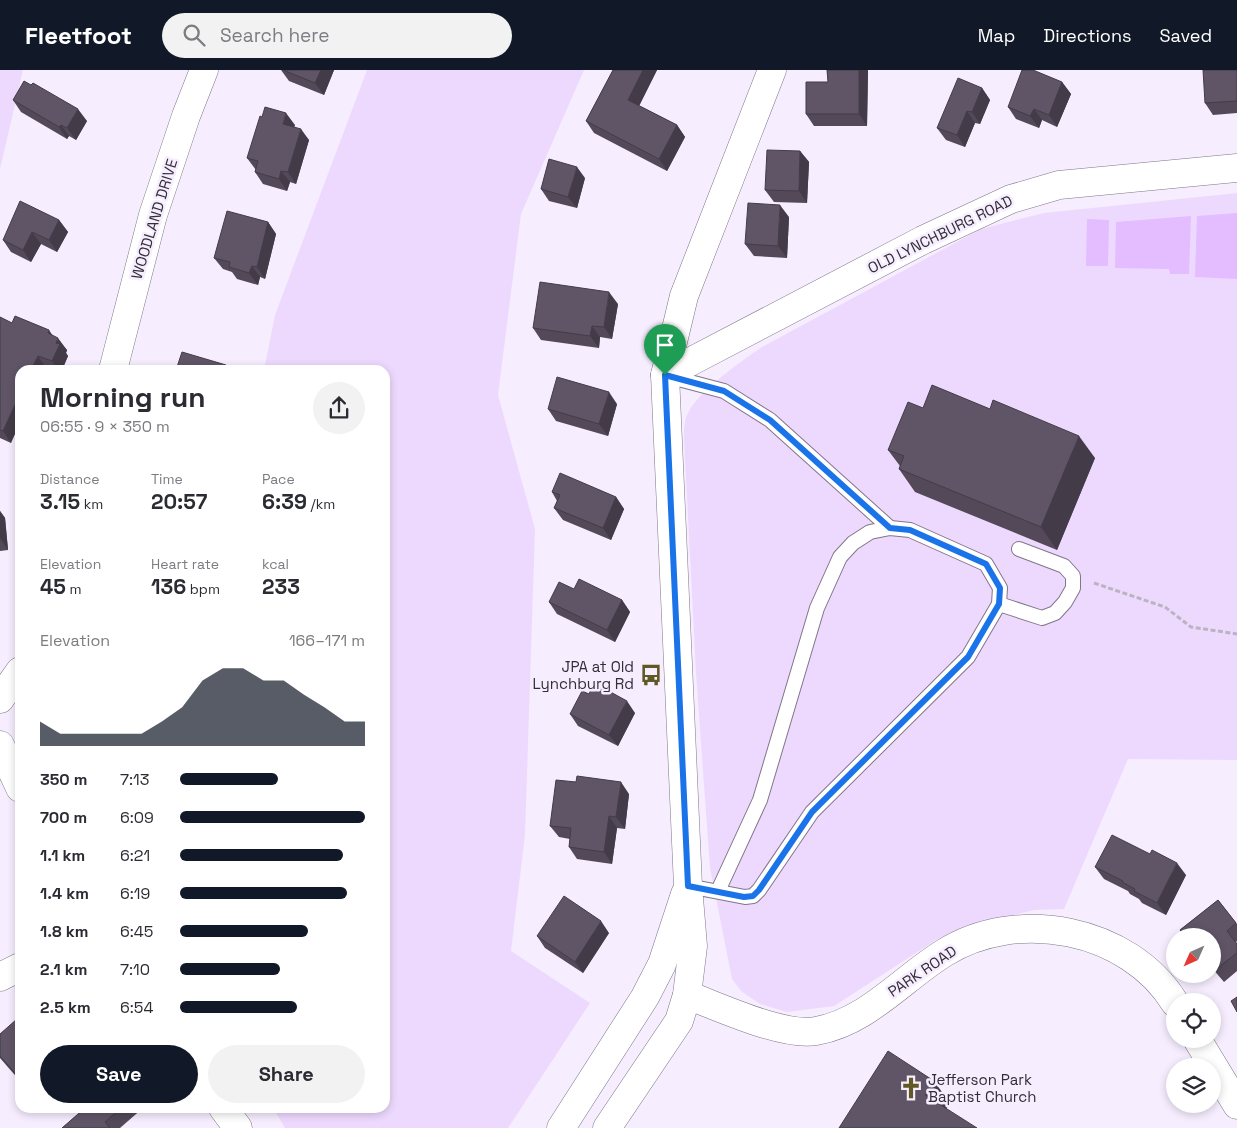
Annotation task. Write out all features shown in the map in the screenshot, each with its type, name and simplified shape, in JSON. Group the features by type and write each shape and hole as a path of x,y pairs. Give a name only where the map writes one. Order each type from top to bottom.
{"street":[{"name":"WOODLAND DRIVE","path":"115,365 153,215 186,116 204,70"},
{"path":"607,1128 679,1021 686,995 693,946 688,886 665,375 684,296 772,70"},
{"name":"OLD LYNCHBURG ROAD","path":"665,375 922,240 1012,198 1059,185 1237,168"},
{"path":"0,699 15,678"},
{"path":"0,745 15,777"},
{"path":"561,1128 645,997 662,964 688,886"},
{"name":"PARK ROAD","path":"686,995 789,1031 814,1032 839,1026 862,1014 944,953 960,945 1001,932 1028,928 1061,930 1094,938 1124,953 1150,974 1166,993"},
{"path":"0,977 15,970"},
{"path":"1202,1048 1237,1105"},
{"path":"227,1113 238,1128"}],"lane":[{"path":"665,375 724,391 770,420 890,528"},
{"path":"688,886 744,897 753,896 759,890 812,812 968,657 999,604 1000,588 986,564 910,530 890,528 870,532 853,542 840,557 817,608 760,800 718,891"},
{"path":"999,604 1042,618 1055,613 1066,602 1073,588 1073,576 1064,566 1018,549"}],"path":[{"path":"1073,576 1166,608 1191,627 1237,634"}],"shaded area":[{"path":"0,70 23,70 0,169"},
{"path":"367,70 584,70 521,214 498,395 535,529 525,835 511,951 590,1003 508,1128 285,1128 276,1113 390,1113 390,365 265,365 275,315"},
{"path":"1237,193 1237,760 1128,759 1064,909 1034,910 968,926 936,940 834,1006 787,1012 760,1004 741,991 732,979 710,868 696,673 684,438 685,420 692,406 709,387 762,347 981,229 1044,213"},
{"path":"1237,213 1237,279 1195,277 1197,216"},
{"path":"1191,216 1189,274 1170,274 1169,269 1115,268 1116,222"},
{"path":"1087,219 1109,220 1108,266 1086,266"}],"building":[{"path":"283,70 321,70 315,83"},
{"path":"613,70 643,70 628,100 677,125 659,159 586,121"},
{"path":"827,70 859,70 859,114 806,114 806,82 828,82"},
{"path":"1022,70 1033,70 1062,82 1049,115 1034,109 1030,116 1008,107"},
{"path":"1203,70 1237,70 1237,101 1205,103"},
{"path":"958,78 982,88 972,112 967,111 957,135 937,128"},
{"path":"24,81 31,85 33,83 78,109 67,128 61,125 59,127 13,100"},
{"path":"265,107 286,113 283,124 301,129 288,172 281,171 279,179 255,172 258,161 247,158 260,116 262,117"},
{"path":"767,150 800,151 799,191 765,190"},
{"path":"549,159 577,167 568,197 541,189"},
{"path":"20,201 59,220 49,240 32,232 23,250 3,240"},
{"path":"748,203 780,205 778,246 745,244"},
{"path":"227,211 268,222 257,267 252,266 249,273 229,267 230,262 214,258"},
{"path":"540,282 609,292 604,327 592,326 590,336 533,328"},
{"path":"15,316 49,330 48,333 58,338 56,343 60,344 52,361 38,356 34,365 15,365 15,405 3,431 0,430 0,317 12,323"},
{"path":"182,352 226,365 178,365"},
{"path":"557,377 609,392 599,424 548,409"},
{"path":"932,385 990,409 993,400 1079,436 1041,527 899,469 904,456 888,450 908,402 923,408"},
{"path":"560,473 616,497 603,528 554,508 560,495 552,492"},
{"path":"579,579 622,600 607,630 549,602 559,582 574,589"},
{"path":"594,683 627,701 609,735 570,714 582,691 589,694"},
{"path":"577,776 621,782 616,817 609,816 604,852 569,847 571,828 550,826 556,780 576,782"},
{"path":"1112,835 1150,854 1152,850 1177,863 1157,903 1134,891 1135,889 1123,881 1095,867"},
{"path":"564,896 601,921 575,962 537,936"},
{"path":"1218,900 1236,923 1227,931 1237,944 1237,953 1221,965 1221,928 1183,928"},
{"path":"1237,997 1237,1012 1231,1001"},
{"path":"15,1021 15,1073 0,1056 0,1034"},
{"path":"888,1051 934,1081 925,1095 977,1128 839,1128"},
{"path":"79,1113 115,1113 105,1122 110,1128 62,1128"}],"place":[{"name":"JPA at Old Lynchburg Rd","path":"651,675"},
{"name":"Jefferson Park Baptist Church","path":"911,1088"}],"route":[{"path":"665,375 724,391 770,420 890,528 910,530 986,564 1000,588 999,604 968,657 812,812 753,896 744,897 688,886 665,375"}]}
